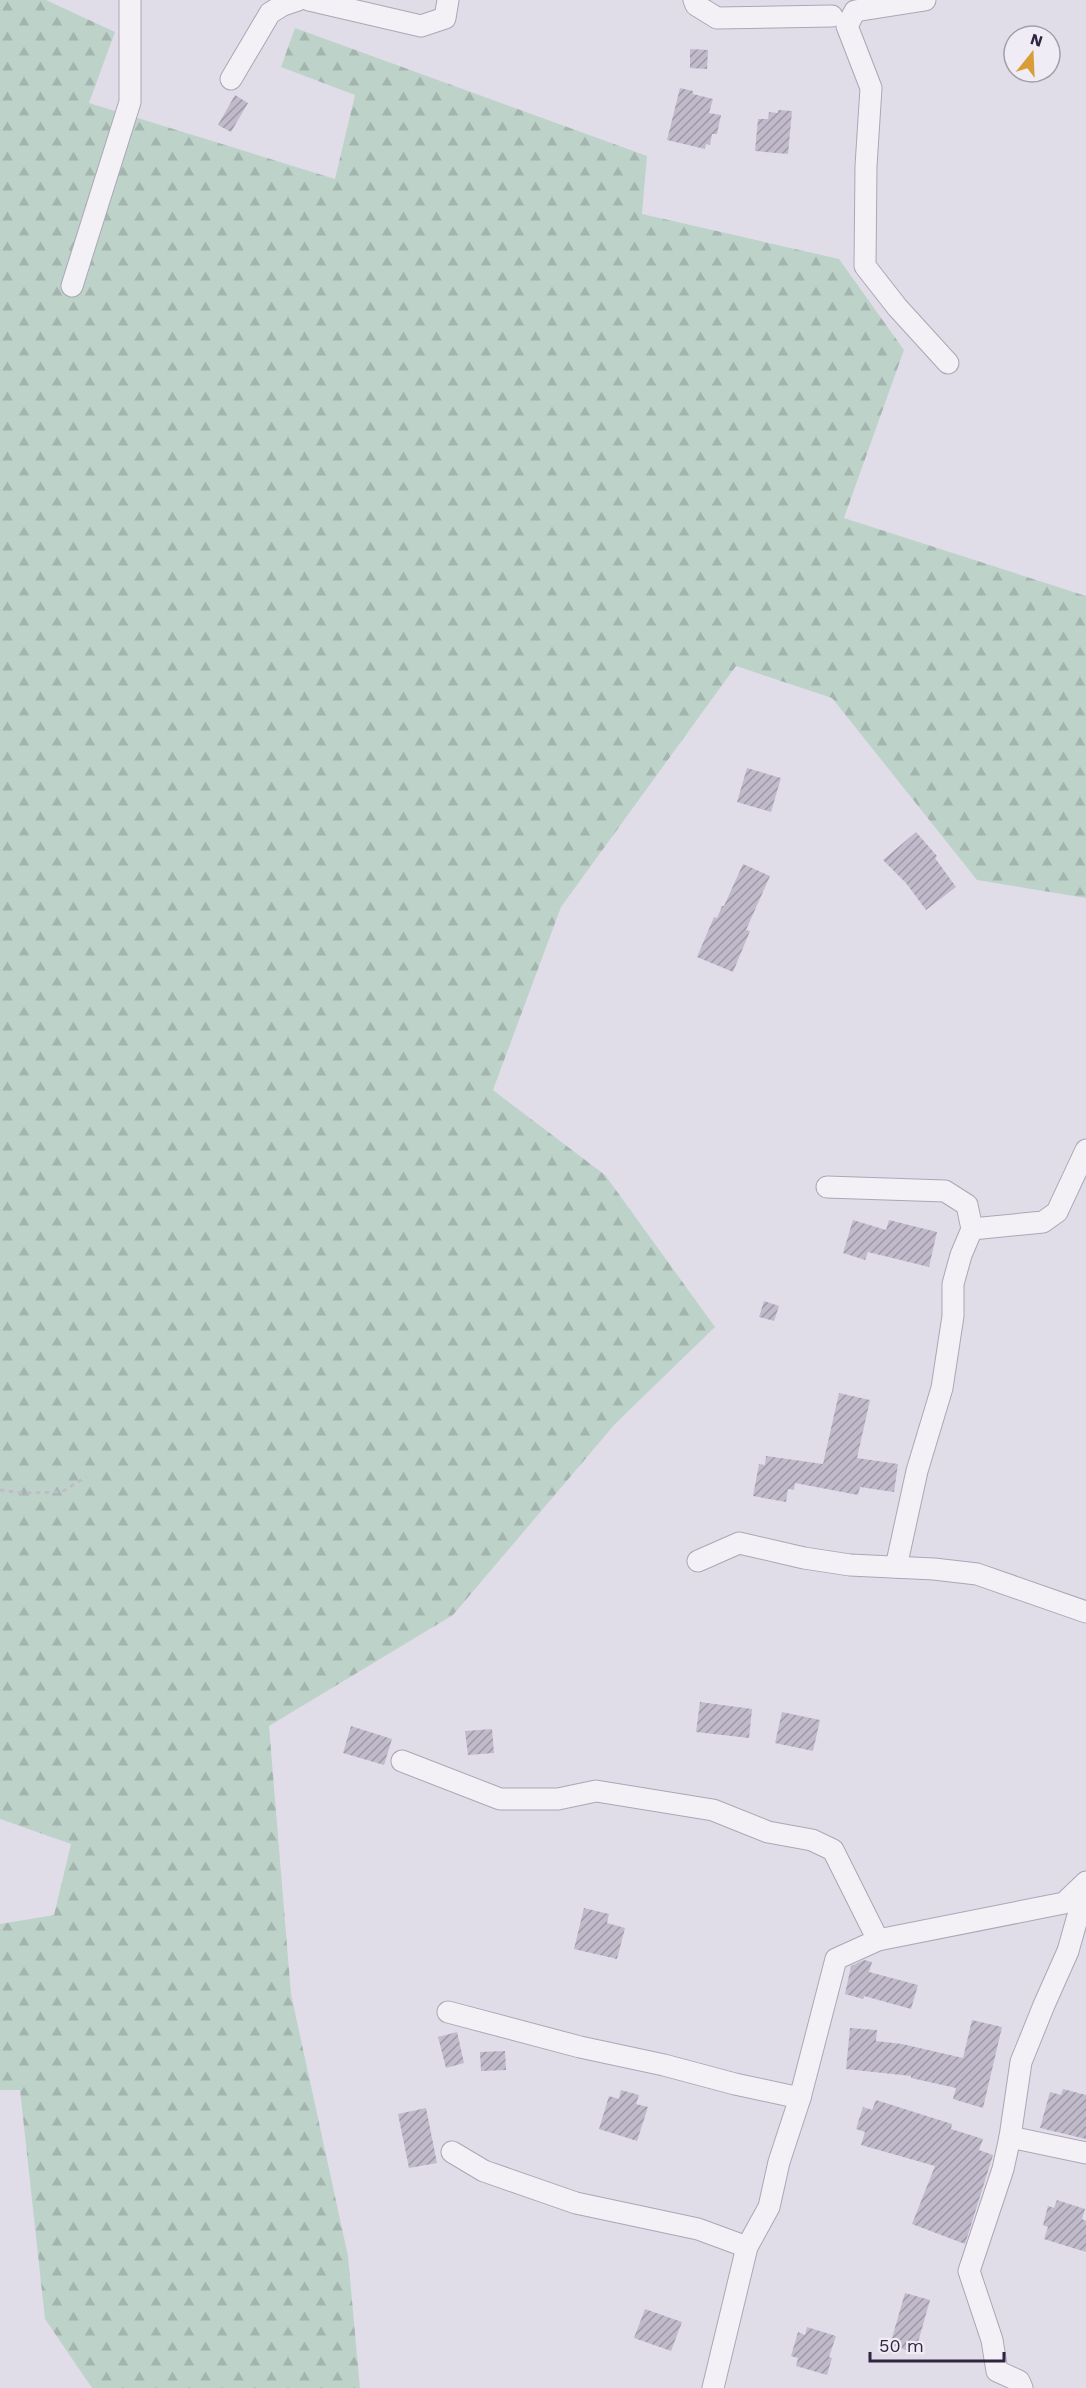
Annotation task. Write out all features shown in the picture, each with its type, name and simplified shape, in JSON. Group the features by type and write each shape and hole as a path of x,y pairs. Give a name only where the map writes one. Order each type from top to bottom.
{"street":[{"path":"72,286 130,102 130,0"},
{"path":"231,79 270,13 298,0"},
{"path":"309,0 421,26 445,18 448,0"},
{"path":"694,0 696,5 717,18 832,16"},
{"path":"925,0 855,11 847,26 871,88 866,166 865,266 897,307 948,363"},
{"path":"972,1229 1043,1222 1057,1212 1086,1150"},
{"path":"827,1187 945,1191 967,1205 972,1229 961,1255 953,1284 953,1316 942,1388 917,1471 896,1567"},
{"path":"698,1561 739,1543 804,1558 850,1564 977,1574 1086,1612"},
{"path":"402,1761 500,1799 558,1799 596,1791 713,1809 768,1832 812,1840 833,1851 878,1940"},
{"path":"713,2388 747,2247 769,2207 779,2162 800,2098 836,1959 878,1940 1064,1903 1086,1882"},
{"path":"1022,2388 1019,2381 997,2371 992,2340 969,2271 1003,2169 1021,2062 1068,1951 1086,1887"},
{"path":"448,2012 580,2047 800,2098"},
{"path":"1010,2138 1086,2153"},
{"path":"452,2152 484,2171 576,2204 699,2229 747,2247"}],"path":[{"path":"0,1490 22,1493 62,1492 86,1477"}],"green space":[{"path":"0,0 46,0 115,32 89,103 335,179 355,95 281,67 295,28 647,156 642,214 839,259 904,350 844,518 1086,596 1086,898 977,880 832,698 736,666 561,907 493,1090 605,1175 715,1327 615,1424 453,1615 269,1726 291,1994 348,2256 360,2388 92,2388 45,2319 20,2090 0,2090 0,1924 54,1915 71,1844 0,1819"}],"building":[{"path":"690,49 708,50 707,69 690,68"},
{"path":"680,88 713,99 709,113 721,115 717,134 712,134 710,145 706,144 705,149 667,140"},
{"path":"235,95 248,103 231,132 218,125"},
{"path":"778,110 792,111 788,154 755,151 758,119 768,119 769,112 778,113"},
{"path":"747,768 781,778 771,812 737,802"},
{"path":"916,832 937,856 935,858 956,887 926,910 906,883 883,860"},
{"path":"743,864 770,876 746,930 750,931 733,972 697,957 714,917 717,918 724,906"},
{"path":"853,1220 886,1230 889,1220 937,1232 929,1267 868,1252 865,1260 843,1253"},
{"path":"764,1301 779,1306 774,1321 759,1317"},
{"path":"839,1393 870,1400 857,1458 898,1464 894,1492 860,1487 858,1495 795,1483 794,1490 788,1489 786,1502 753,1496 759,1464 765,1465 766,1456 823,1464"},
{"path":"700,1702 752,1709 749,1738 696,1732"},
{"path":"782,1712 820,1720 813,1751 775,1743"},
{"path":"351,1726 392,1739 384,1765 343,1753"},
{"path":"492,1729 494,1753 468,1755 465,1731"},
{"path":"584,1908 609,1914 607,1923 625,1928 617,1959 574,1949"},
{"path":"864,1960 872,1962 869,1972 918,1985 911,2009 864,1996 863,1999 845,1994 851,1966"},
{"path":"972,2020 1002,2027 983,2108 953,2099 956,2088 911,2078 911,2076 846,2069 850,2028 877,2030 876,2041 902,2044 963,2058"},
{"path":"457,2032 464,2063 446,2068 438,2037"},
{"path":"505,2051 506,2070 481,2071 480,2052"},
{"path":"1063,2089 1086,2095 1086,2139 1040,2128 1050,2092 1061,2095"},
{"path":"621,2090 639,2095 636,2104 648,2107 637,2141 599,2129 609,2096 619,2099"},
{"path":"876,2100 952,2124 951,2129 983,2139 979,2150 993,2155 965,2244 912,2224 935,2166 861,2145 865,2132 856,2129 863,2107 872,2110"},
{"path":"426,2108 437,2163 409,2168 398,2114"},
{"path":"1057,2200 1085,2209 1082,2219 1086,2221 1086,2252 1044,2239 1048,2227 1043,2225 1048,2206 1054,2208"},
{"path":"905,2293 930,2300 915,2353 890,2345"},
{"path":"645,2309 682,2322 671,2351 634,2338"},
{"path":"807,2327 836,2336 829,2357 832,2358 827,2375 796,2366 798,2358 791,2356 798,2332 805,2335"}]}
